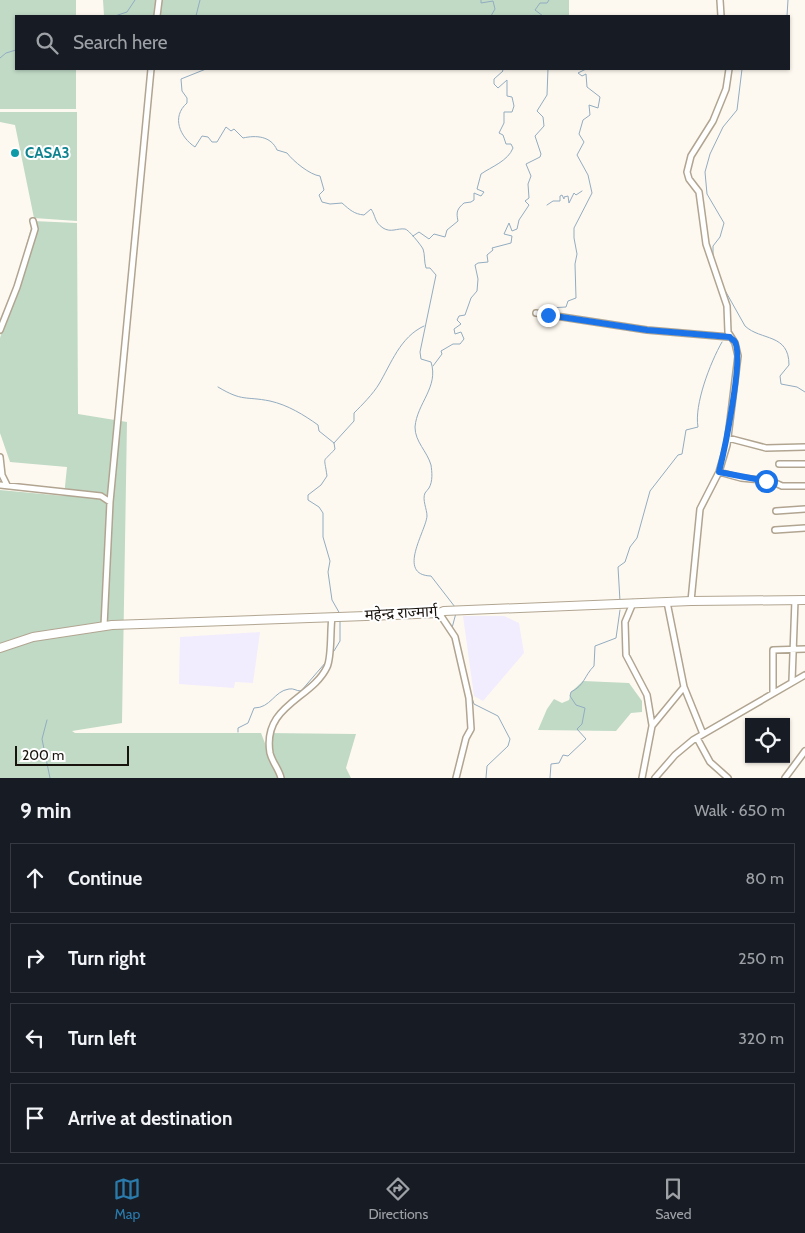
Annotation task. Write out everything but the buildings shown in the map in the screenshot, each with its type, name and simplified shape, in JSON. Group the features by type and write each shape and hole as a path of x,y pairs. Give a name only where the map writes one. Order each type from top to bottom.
{"highway":[{"name":"महेन्द्र राज्मार्ग्","path":"0,648 33,637 104,626 633,603 805,600"}],"street":[{"path":"157,15 158,0"},
{"path":"720,0 721,15"},
{"path":"104,626 110,502 151,70"},
{"path":"691,601 700,509 719,472 728,438 738,356 735,343 730,337 727,306 706,244 699,192 687,172 691,156 700,146 713,121 726,89 729,70"},
{"path":"0,330 35,230 33,221"},
{"path":"536,313 647,330 730,337"},
{"path":"728,438 766,448 805,447"},
{"path":"0,457 2,475 6,485"},
{"path":"779,464 805,464"},
{"path":"719,472 741,478 771,481 782,486 805,486"},
{"path":"0,485 102,496 110,502"},
{"path":"776,511 805,509"},
{"path":"775,530 805,528"},
{"path":"792,681 795,600"},
{"path":"667,602 684,687 703,734"},
{"path":"633,603 625,622 626,655 648,695 652,726 642,778"},
{"path":"441,612 455,637 469,698 471,729 466,738 456,778"},
{"path":"282,778 270,755 270,744 277,717 327,667 331,653 329,647 332,617"},
{"path":"773,692 773,650 805,649"},
{"path":"655,778 675,755 697,738 805,675"},
{"path":"652,726 684,687"},
{"path":"697,738 710,762 721,775 728,778"},
{"path":"785,778 805,751"}],"shaded area":[{"path":"463,616 504,616 519,623 524,653 483,701 474,696"},
{"path":"260,632 253,683 235,682 234,688 179,684 180,637"}],"green space":[{"path":"0,0 76,0 76,15 15,15 15,70 76,70 76,109 0,109"},
{"path":"103,0 569,0 569,15 104,15"},
{"path":"0,112 77,112 77,221 34,218 15,125 0,122"},
{"path":"33,221 77,223 78,414 127,422 122,723 72,731 75,733 261,733 270,756 267,733 356,734 346,768 351,778 0,778 0,490 64,496 67,467 10,462 0,433 0,338"},
{"path":"583,681 629,683 642,701 642,712 631,713 616,731 538,730 547,709 554,699 562,703 569,700 571,692"}],"waterway":[{"path":"118,15 127,12 135,0"},
{"path":"196,15 200,0"},
{"path":"481,0 481,3 493,1 495,9 492,15"},
{"path":"542,15 535,10 540,3 547,3 549,0"},
{"path":"787,15 788,0"},
{"path":"0,58 6,53 15,50"},
{"path":"204,70 181,79 182,91 187,98 187,103 179,114 179,126 190,143 195,147 202,136 208,137 212,142 217,142 226,127 231,131 234,129 243,138 258,137 267,139 277,150 287,153 302,167 320,176 324,190 319,195 322,202 330,204 342,203 357,214 364,215 371,209 383,228 407,230 423,249 426,268 430,268 436,275 420,352 421,359 431,362 432,379 419,410 415,427 419,442 431,465 432,479 429,489 424,496 427,516 414,561 415,568 421,574 431,576 455,607"},
{"path":"413,236 419,232 429,239 434,234 445,237 447,230 458,221 457,213 460,207 464,203 474,200 474,193 481,196 484,192 477,189 481,174 511,153 513,148 511,144 506,144 503,135 499,133 504,123 504,112 512,112 514,106 512,97 507,96 507,80 498,88 494,84 494,79 502,70"},
{"path":"433,366 442,354 441,351 453,344 460,344 464,339 461,332 455,334 454,329 461,324 457,320 459,316 465,315 471,298 477,291 478,279 475,265 488,262 487,255 493,250 492,248 511,243 512,236 504,234 509,223 512,231 517,229 519,220 529,205 525,201 529,198 528,184 531,176 526,164 540,157 541,154 535,136 544,126 543,117 537,111 547,95 548,70"},
{"path":"550,308 566,307 568,301 576,298 575,264 577,254 574,228 592,193 588,175 577,155 584,142 579,134 583,120 590,115 589,105 598,108 600,97 587,87 586,74 582,76 578,73 584,70"},
{"path":"713,258 713,246 720,237 724,223 707,194 705,172 710,154 723,127 737,110 742,70"},
{"path":"547,205 553,201 560,201 560,196 562,195 564,199 564,197 568,196 569,203 574,193 576,195 582,191"},
{"path":"722,285 745,326 751,331 773,339 784,348 788,355 789,365 780,376 781,384 797,387 805,392"},
{"path":"334,443 354,421 354,413 377,388 402,344 424,326"},
{"path":"620,601 618,567 625,562 630,547 637,538 650,491 678,455 682,454 686,430 698,427 698,407 704,384 722,342"},
{"path":"218,387 239,397 270,401 289,408 318,425 319,431 334,443 335,449 325,460 327,476 321,485 308,495 308,500 319,507 323,513 323,537 330,561 328,572 332,600 340,614"},
{"path":"550,778 551,764 559,763 563,755 568,756 586,739 577,729 582,724 585,708 576,705 570,696 571,692 582,683 594,666 595,646 616,638 620,610"},
{"path":"452,628 456,613"},
{"path":"334,651 340,641 340,620"},
{"path":"459,646 469,685"},
{"path":"238,732 238,728 248,723 254,708 269,703 284,690 301,691 326,662"},
{"path":"469,689 474,704 498,716 510,739 508,746 487,766 486,778"},
{"path":"47,720 42,739 50,778"}],"place":[{"name":"CASA3","path":"15,153"}],"route":[{"path":"548,315 647,330 730,337 735,343 738,356 727,445 719,472 741,478 766,481"}]}
